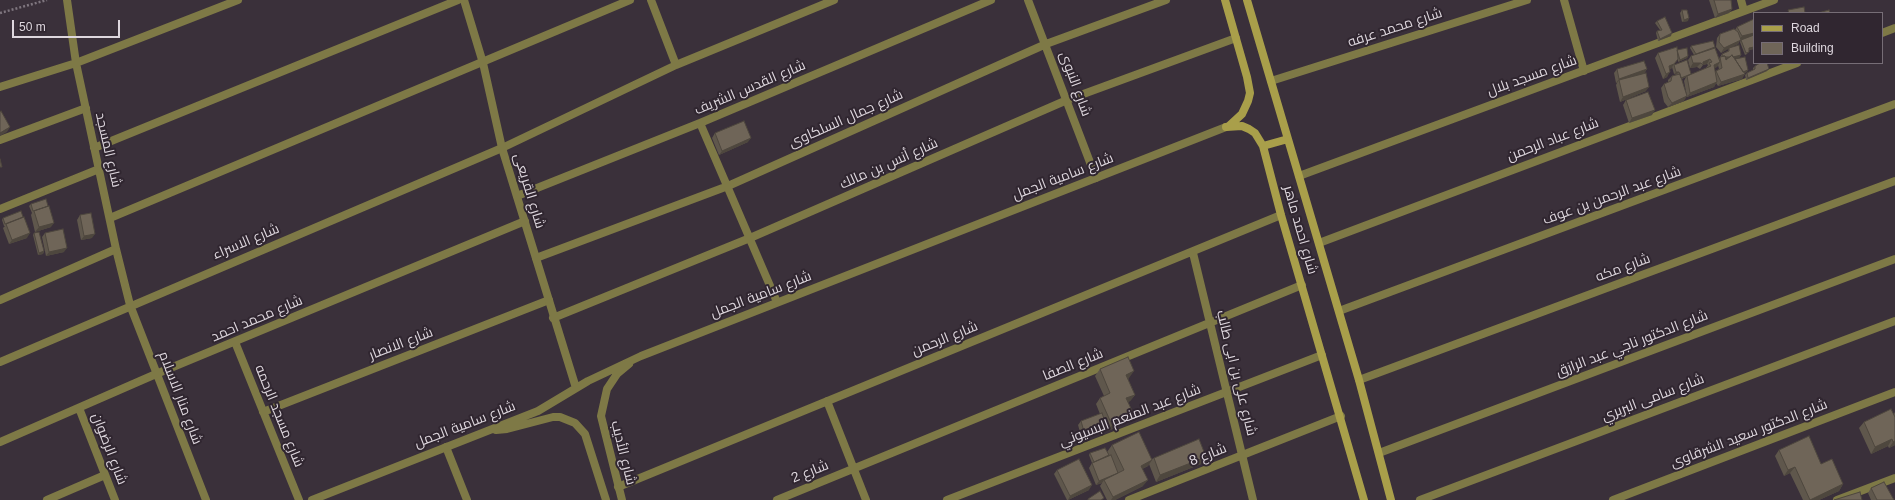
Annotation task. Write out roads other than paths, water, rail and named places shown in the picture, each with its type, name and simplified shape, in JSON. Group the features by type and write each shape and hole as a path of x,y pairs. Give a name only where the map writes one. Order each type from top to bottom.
{"main road":[{"path":"1225,0 1250,85 1248,101 1242,114 1226,127"},
{"name":"شارع احمد ماهر","path":"1247,0 1359,380 1391,500"},
{"name":"شارع احمد ماهر","path":"1226,127 1242,126 1249,129 1255,133 1263,146 1281,215 1341,416 1364,500"},
{"path":"1263,146 1288,139"}],"street":[{"name":"شارع المسجد","path":"67,0 76,63 116,249 130,305"},
{"path":"0,87 76,63 238,0"},
{"path":"94,148 458,0"},
{"name":"شارع القريعى","path":"464,0 483,63 502,148 576,388"},
{"path":"110,218 483,63 630,0"},
{"path":"650,0 676,65"},
{"name":"شارع الاسراء","path":"0,362 130,305 502,148 676,65 834,0"},
{"name":"شارع القدس الشريف","path":"517,196 700,123 991,0"},
{"name":"شارع النبوى","path":"1028,0 1096,178"},
{"name":"شارع جمال السلكاوى","path":"536,258 728,186 1046,44 1166,0"},
{"name":"شارع محمد عرفه","path":"1271,81 1527,0"},
{"path":"1564,0 1584,71"},
{"path":"1741,0 1744,11"},
{"name":"شارع مسجد بلال","path":"1299,176 1774,0"},
{"path":"1883,33 1895,28"},
{"name":"شارع أنس بن مالك","path":"554,318 750,238 1067,100 1236,38"},
{"name":"شارع عباد الرحمن","path":"1318,242 1794,64"},
{"name":"شارع عبد الرحمن بن عوف","path":"1339,312 1895,104"},
{"path":"0,140 86,108"},
{"path":"700,123 777,302"},
{"name":"شارع سامية الجمل","path":"312,500 538,411 606,371 641,356 1226,127"},
{"path":"0,209 99,169"},
{"name":"شارع مكه","path":"1359,380 1895,182"},
{"name":"شارع الرحمن","path":"618,487 1281,215"},
{"name":"شارع محمد احمد","path":"0,442 156,374 525,221"},
{"path":"0,300 116,249"},
{"name":"شارع على بن ابى طالب","path":"1193,252 1253,500"},
{"name":"شارع الدكتور ناجي عبد الرازق","path":"1379,452 1895,259"},
{"name":"شارع الصفا","path":"854,468 1302,285"},
{"name":"شارع الانصار","path":"263,412 549,300"},
{"name":"شارع منار الاسلام","path":"130,305 206,500"},
{"name":"شارع سامى البربري","path":"1420,500 1895,321"},
{"name":"شارع مسجد الرحمه","path":"235,342 299,500"},
{"name":"شارع عبد المنعم البسيوني","path":"948,500 1322,355"},
{"name":"شارع الأديب","path":"622,500 603,428 602,407 611,381 624,368 641,356"},
{"name":"شارع الدكتور سعيد الشرقاوى","path":"1613,500 1895,392"},
{"path":"827,401 866,500"},
{"name":"شارع الرضوان","path":"79,408 115,500"},
{"name":"شارع 8","path":"1129,500 1341,416"},
{"name":"شارع الأديب","path":"489,430 507,429 553,417 560,417 575,423 585,434 606,500"},
{"path":"446,447 467,500"},
{"name":"شارع 2","path":"777,500 854,468"},
{"path":"48,500 105,475"},
{"path":"1836,500 1895,478"}]}
